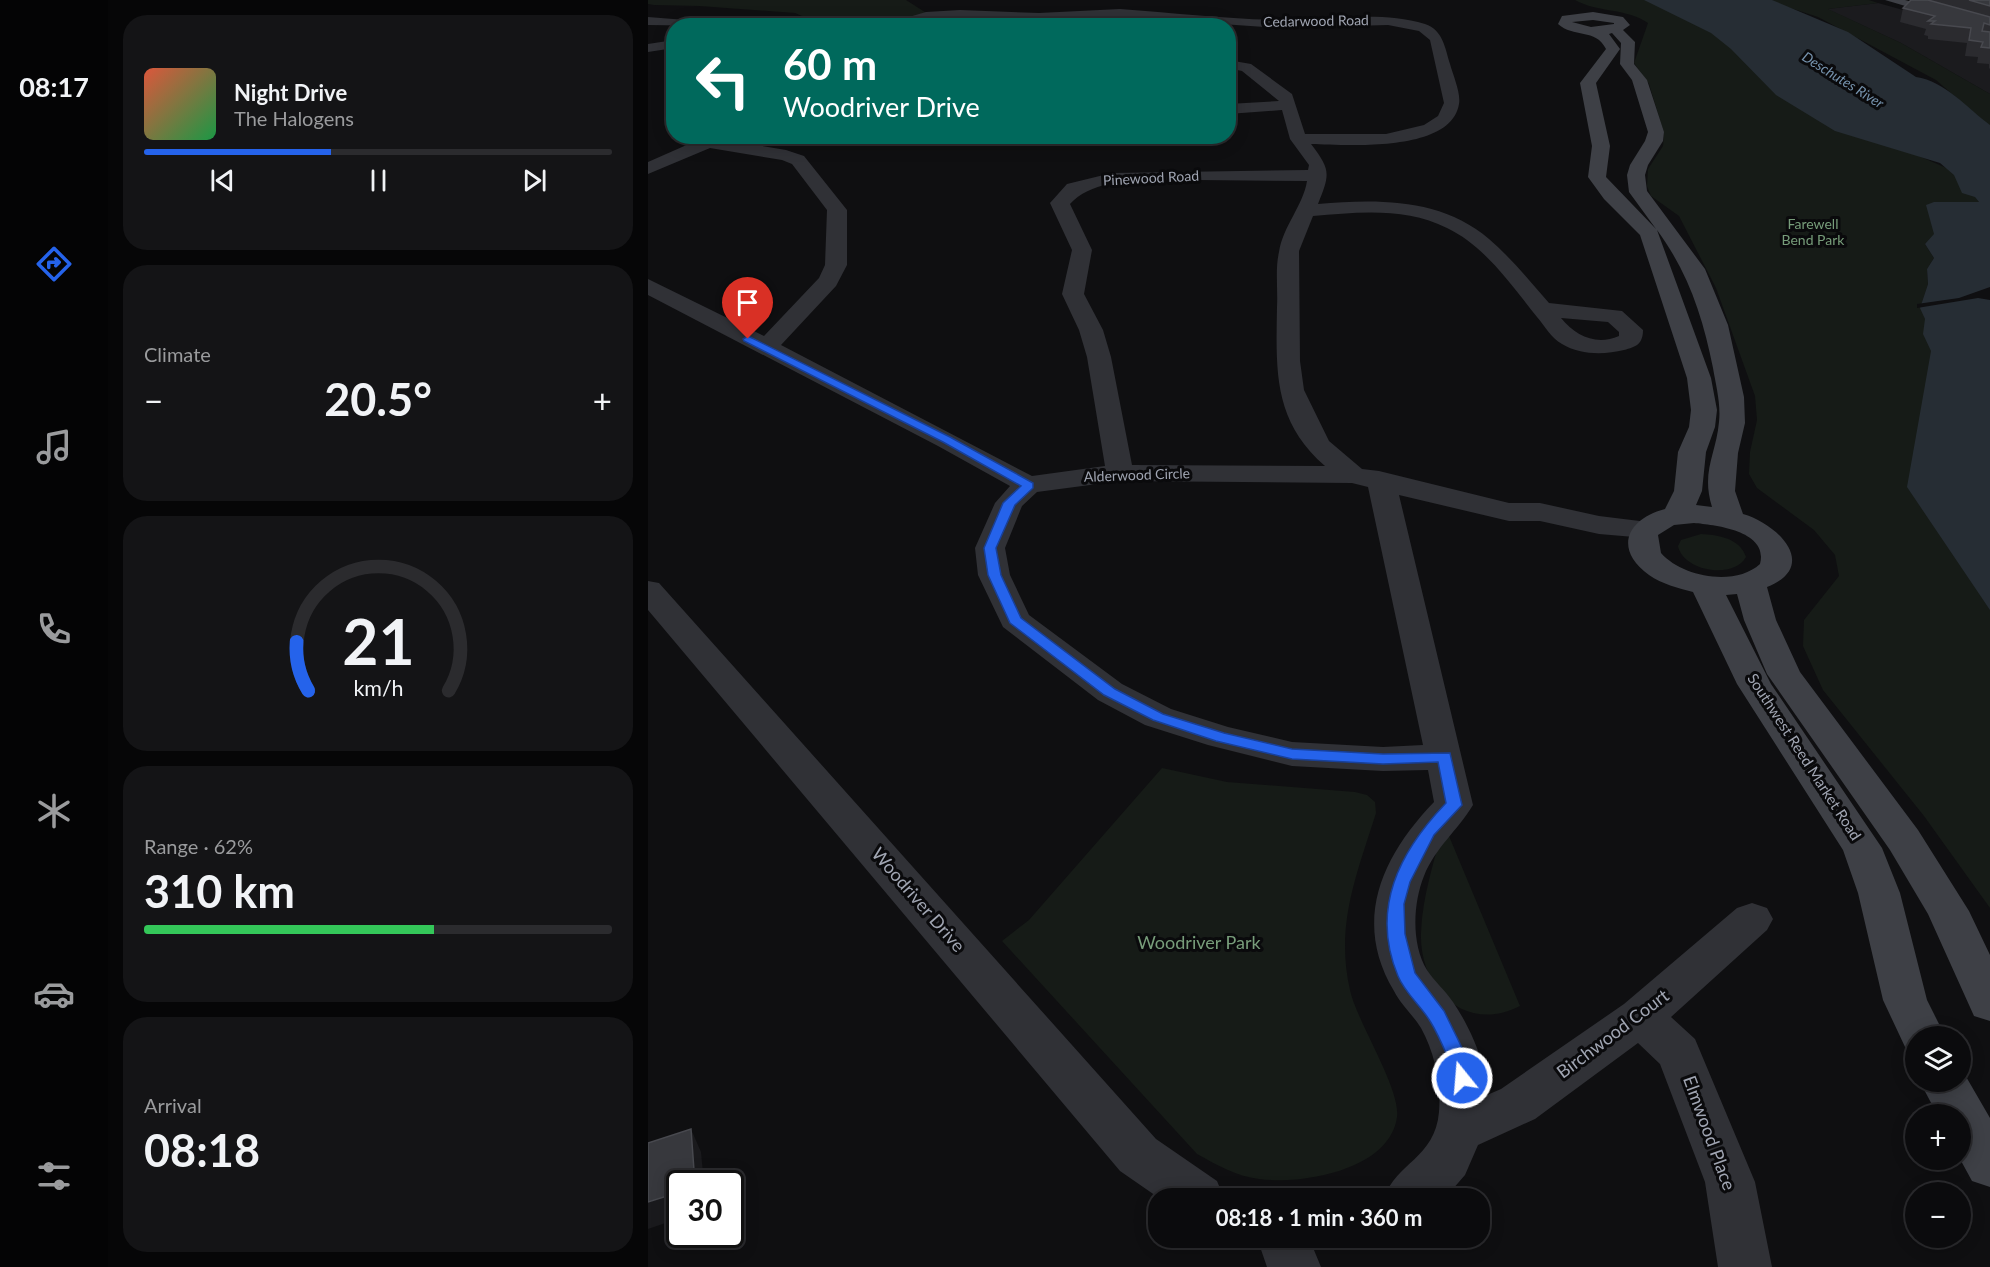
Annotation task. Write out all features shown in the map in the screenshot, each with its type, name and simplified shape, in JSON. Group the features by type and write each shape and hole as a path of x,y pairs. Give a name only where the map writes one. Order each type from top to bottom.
{"main road":[{"path":"1891,0 1990,27"},
{"path":"1908,0 1990,22"},
{"path":"1567,10 1594,23 1615,29 1628,42 1627,64 1640,81 1656,132 1654,141 1639,165 1636,175 1638,192 1690,262 1716,325 1731,397 1732,423 1724,453 1721,490 1730,519"},
{"path":"1594,23 1608,39 1613,49 1588,82 1601,146 1598,177 1611,195 1639,221 1652,239 1699,378 1704,410 1702,427 1692,452 1688,491 1677,515"},
{"path":"1677,515 1712,515 1730,519 1763,535 1774,545 1778,557 1775,567 1765,577 1750,583 1729,586 1705,585 1664,571 1650,560 1644,539 1664,518 1677,515"},
{"name":"Southwest Reed Market Road","path":"1750,583 1760,620 1784,674 1904,840 1947,911 1990,1003"},
{"name":"Southwest Reed Market Road","path":"1705,585 1754,684 1862,848 1880,893 1889,944 1905,1000 1917,1026"},
{"path":"1950,1092 1990,1165"}],"street":[{"name":"Cedarwood Road","path":"918,18 960,14 1039,17 1120,13 1192,18"},
{"path":"648,21 666,22"},
{"name":"Cedarwood Road","path":"1236,21 1279,24 1388,21 1423,28 1436,38 1452,103 1450,113 1442,123 1430,130 1398,138 1298,139"},
{"path":"648,48 666,45"},
{"path":"1236,65 1246,67 1286,97 1298,139 1318,165 1318,176"},
{"path":"1236,108 1287,105"},
{"path":"648,169 704,144"},
{"path":"738,144 798,160 837,210 836,265 828,281 766,348"},
{"name":"Pinewood Road","path":"1120,473 1099,357 1091,330 1073,294 1073,284 1082,250 1060,203 1074,188 1112,178 1198,175 1318,176"},
{"name":"Alderwood Circle","path":"1318,176 1288,251 1291,390 1317,446 1365,477"},
{"path":"1303,211 1389,208 1440,218 1458,225 1496,256 1543,309"},
{"path":"648,286 946,440 1028,485 1009,503 990,548 994,575 1015,620 1110,692 1158,717 1221,737 1292,754 1374,759 1444,757"},
{"name":"Alderwood Circle","path":"1028,485 1071,477 1120,473 1365,477 1509,512 1531,524 1591,540 1644,539"},
{"path":"1365,477 1387,506 1454,805 1428,832 1402,882 1395,904 1396,934 1407,975 1438,1017 1458,1060 1466,1097 1461,1130 1442,1167 1420,1188"},
{"name":"Woodriver Drive","path":"648,590 1138,1155 1185,1188"},
{"name":"Birchwood Court","path":"1461,1130 1518,1104 1640,1017 1752,919"},
{"name":"Elmwood Place","path":"1640,1017 1679,1053 1730,1182 1745,1267"},
{"path":"1287,1248 1294,1267"}],"shaded area":[{"path":"1878,3 1990,34 1990,94 1901,43 1827,9"}],"green space":[{"path":"648,0 906,0 928,14 910,18 807,18 795,13 648,4"},
{"name":"Farewell Bend Park","path":"1575,0 1659,0 1687,14 1868,134 1958,173 1979,202 1925,244 1934,258 1927,269 1928,284 1922,302 1990,580 1990,908 1924,816 1823,690 1803,646 1804,620 1839,576 1835,555 1814,530 1757,488 1749,474 1750,452 1757,420 1755,396 1716,288 1679,216 1651,196 1647,186 1648,169 1663,146 1664,133 1649,84 1634,63 1648,23 1631,15 1593,7"},
{"path":"1766,0 1869,0 1878,3 1828,9 1901,43 1990,94 1990,127 1936,80 1818,17"},
{"path":"1701,534 1734,542 1746,557 1740,564 1731,568 1709,570 1698,567 1682,555 1678,546 1681,540"},
{"name":"Woodriver Park","path":"1162,768 1227,782 1355,792 1367,795 1375,802 1376,813 1350,900 1345,944 1346,966 1354,1003 1386,1073 1396,1105 1397,1117 1391,1135 1379,1150 1362,1161 1320,1176 1277,1180 1242,1175 1227,1170 1197,1154 1002,941 1029,920"},
{"path":"1444,824 1520,1006 1500,1013 1481,1014 1464,1010 1450,1001 1437,988 1428,972 1422,953 1422,919"}],"water":[{"name":"Deschutes River","path":"1644,0 1772,0 1848,32 1916,77 1937,84 1990,125 1990,610 1907,487 1931,351 1923,334 1925,319 1920,308 1928,284 1927,269 1934,258 1925,244 1934,234 1926,205 1934,202 1979,202 1975,197 1962,193 1954,175 1940,163 1835,131 1776,95 1731,49 1711,33"}],"pier":[{"path":"1990,287 1990,300 1978,298 1917,308 1917,304 1959,298"}],"building":[{"path":"1911,0 1928,0 1990,17 1990,25 1984,23 1982,31 1990,32 1990,48 1981,47 1983,42 1969,40 1971,28 1931,24 1935,21 1928,21 1935,16 1903,8"},
{"path":"1969,0 1990,0 1990,6"},
{"path":"691,1129 694,1170 666,1170 666,1196 648,1202 648,1143"}],"route":[{"path":"748,339 946,440 1028,485 1009,503 990,548 994,575 1015,620 1110,692 1158,717 1221,737 1292,754 1383,759 1444,757 1454,805 1428,832 1402,882 1395,904 1396,934 1407,975 1438,1017 1458,1060 1462,1078"}]}
